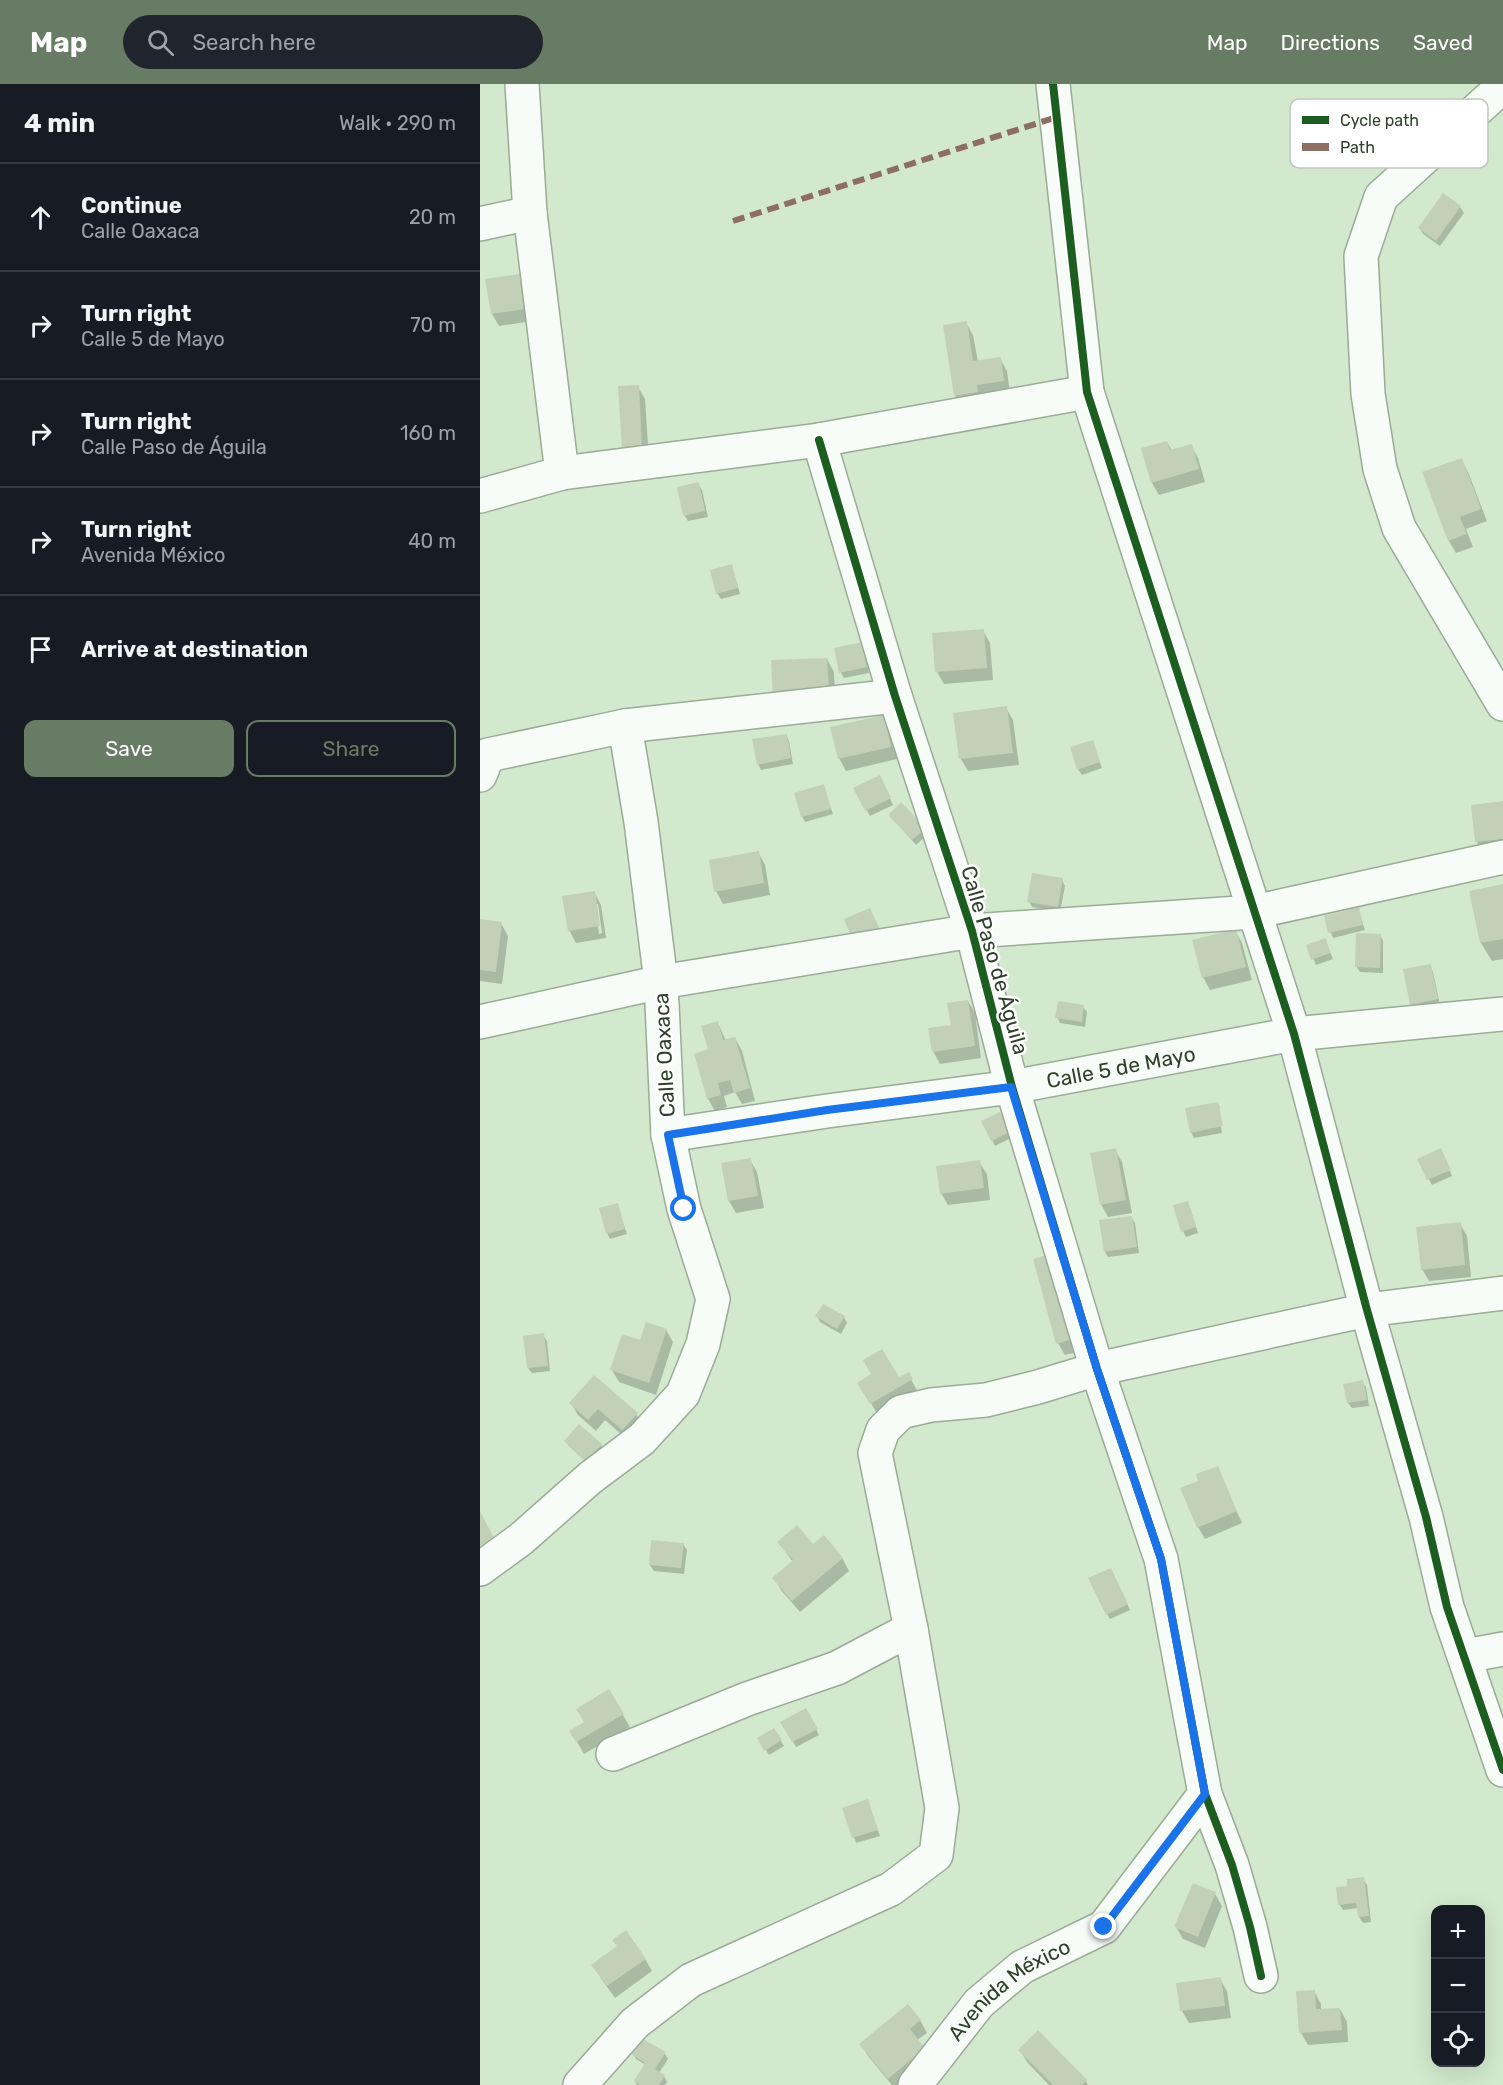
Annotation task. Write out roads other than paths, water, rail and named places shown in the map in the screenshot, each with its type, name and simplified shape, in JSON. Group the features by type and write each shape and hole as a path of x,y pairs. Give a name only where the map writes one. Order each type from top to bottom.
{"street":[{"path":"522,84 530,213 562,473"},
{"path":"1053,84 1087,392 1294,1034 1367,1310 1423,1506 1447,1607 1503,1770"},
{"path":"1488,100 1503,86"},
{"path":"1413,168 1381,197 1361,256 1368,394 1380,469 1399,528 1503,704"},
{"path":"480,224 530,213"},
{"path":"480,496 562,473 819,440 1087,392"},
{"name":"Calle Paso de Águila","path":"819,440 896,696 972,931 1011,1087 1097,1369 1161,1559 1205,1794 1232,1865 1261,1976"},
{"path":"480,775 488,755 625,726 896,696"},
{"name":"Calle Oaxaca","path":"480,1569 521,1539 590,1478 642,1439 683,1394 703,1344 713,1299 684,1209 668,1135 661,982 641,822 625,726"},
{"path":"480,1022 661,982 972,931 1254,912 1503,857"},
{"name":"Calle 5 de Mayo","path":"668,1135 827,1110 1011,1087 1294,1034 1503,1014"},
{"path":"580,2085 634,2023 691,1980 891,1889 936,1855 942,1808 911,1629 875,1453 883,1430 901,1412 931,1405 986,1400 1097,1369 1367,1310 1503,1293"},
{"path":"613,1754 747,1699 837,1668 911,1629"},
{"path":"1465,1656 1503,1649"},
{"name":"Avenida México","path":"915,2085 979,2003 1022,1967 1104,1927 1205,1794"}]}
